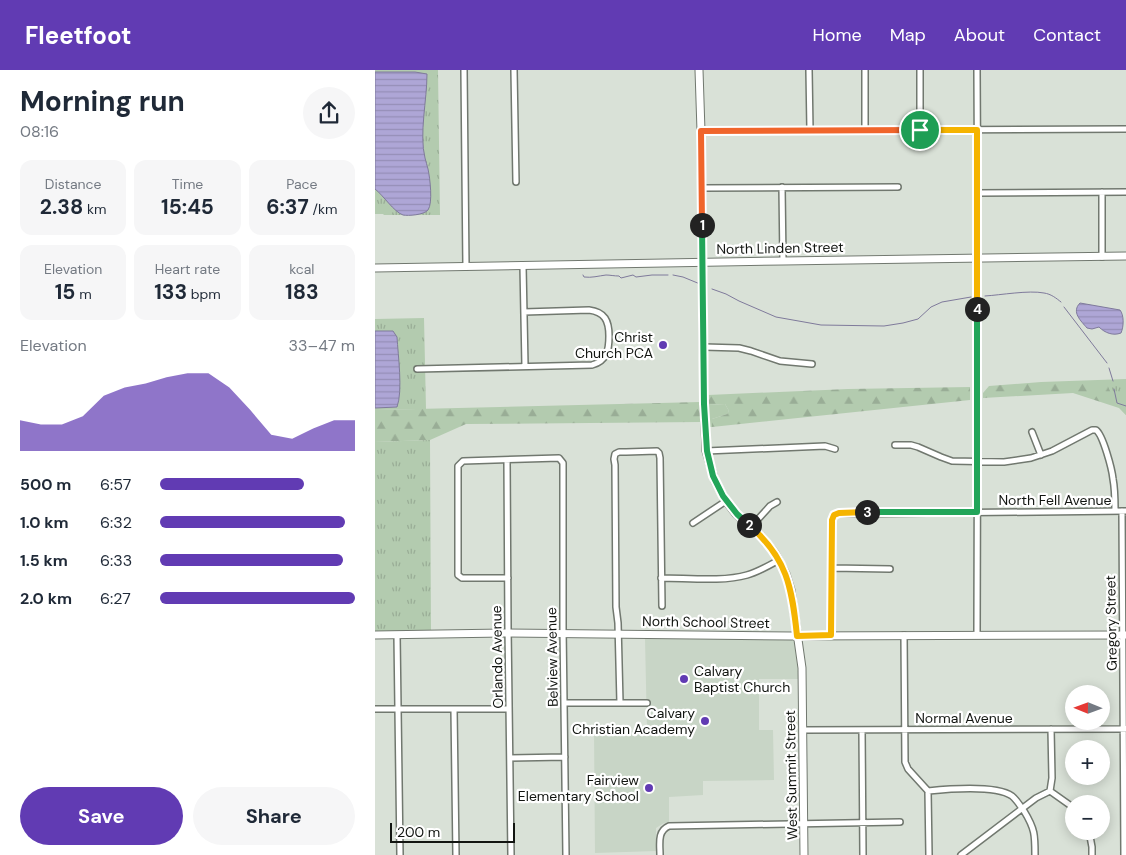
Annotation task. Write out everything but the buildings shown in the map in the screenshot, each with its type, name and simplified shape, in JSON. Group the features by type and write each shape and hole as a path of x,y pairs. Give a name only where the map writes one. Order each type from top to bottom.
{"street":[{"path":"464,70 466,267"},
{"path":"514,70 516,182"},
{"name":"West Summit Street","path":"699,70 704,404 707,451 715,481 726,501 766,542 779,560 791,590 803,668 804,855"},
{"path":"809,70 810,130"},
{"path":"865,70 865,130"},
{"path":"920,70 920,130"},
{"path":"977,70 977,635"},
{"path":"701,131 1126,129"},
{"path":"702,188 898,186"},
{"path":"782,187 783,261"},
{"path":"1102,192 1102,257"},
{"path":"977,193 1126,192"},
{"name":"North Linden Street","path":"375,268 1126,256"},
{"path":"523,266 525,366"},
{"path":"417,369 595,364 607,354 609,327 604,316 596,311 524,312"},
{"path":"704,347 739,348 780,361 812,364"},
{"path":"895,445 911,445 952,461 977,463 1005,462 1041,455 1092,430 1097,431 1107,451 1111,466 1115,510"},
{"path":"1032,432 1041,455"},
{"path":"707,451 825,446 835,449"},
{"path":"620,703 616,607 614,459 615,454 619,452 659,452 662,606"},
{"name":"Belview Avenue","path":"507,460 557,457 563,463 566,855"},
{"path":"507,460 463,461 458,466 458,573 462,578 508,578"},
{"name":"Orlando Avenue","path":"507,460 511,855"},
{"path":"693,524 726,501"},
{"path":"751,527 770,506 777,502"},
{"name":"North Fell Avenue","path":"831,568 832,520 834,515 839,513 1124,511"},
{"name":"Gregory Street","path":"1124,511 1124,855"},
{"path":"661,578 736,577 753,573 779,560"},
{"path":"831,635 831,568 890,569"},
{"name":"North School Street","path":"375,635 1124,635"},
{"path":"397,635 400,855"},
{"path":"904,635 905,762 908,769 928,791 929,855"},
{"path":"564,702 647,703"},
{"path":"375,709 509,709"},
{"path":"454,709 456,855"},
{"name":"Normal Avenue","path":"803,730 1125,728"},
{"path":"1050,791 1051,729"},
{"path":"862,730 863,855"},
{"path":"509,758 565,757"},
{"path":"928,791 990,789 1005,792 1017,801 1031,822 1034,831 1035,855"},
{"path":"1050,791 1065,802"},
{"path":"961,855 1036,798 1050,791"},
{"path":"660,855 661,835 663,829 669,826 900,822"},
{"path":"1091,840 1092,855"}],"shaded area":[{"path":"375,72 415,72 427,74 423,149 430,178 431,196 430,207 423,213 403,215 396,211 375,189"},
{"path":"1080,303 1120,310 1123,321 1121,333 1109,333 1099,327 1087,328 1076,310"},
{"path":"375,331 393,331 397,337 400,383 397,407 375,408"},
{"path":"645,638 791,639 794,642 799,679 759,679 759,730 773,730 774,780 703,781 703,795 669,797 669,822 656,828 656,851 595,853 594,731 647,731"}],"green space":[{"path":"375,70 438,70 440,215 375,214"},
{"path":"424,318 426,409 375,410 375,319"},
{"path":"1126,379 1126,415 1119,408 1073,393 983,398 983,393 989,386"},
{"path":"1126,383 1126,415 1115,401 1107,384"},
{"path":"970,387 970,400 712,427 712,419 727,414 729,411 725,404 708,405 708,395 848,389"},
{"path":"700,402 701,422 466,424 430,440 375,442 375,410"},
{"path":"725,404 729,411 727,414 712,419 712,427 709,427 708,405"},
{"path":"430,440 431,631 375,631 375,442"}],"waterway":[{"path":"583,275 584,277 606,275 619,276 621,278 633,275 636,277 668,275"},
{"path":"673,275 700,284"},
{"path":"712,289 776,317 821,325 884,326 903,323 918,319 931,307 942,302 971,297"},
{"path":"985,296 1038,292 1049,294 1061,302"},
{"path":"1064,307 1107,363"},
{"path":"1109,368 1113,381"},
{"path":"1114,389 1117,403 1126,406"}],"place":[{"name":"Christ Church PCA","path":"663,345"},
{"name":"Calvary Baptist Church","path":"684,679"},
{"name":"Calvary Christian Academy","path":"705,721"},
{"name":"Fairview Elementary School","path":"649,788"}],"route":[{"path":"920,130 977,130 977,512 835,514 832,520 831,635 797,636 791,590 783,566 766,542 726,501 715,481 707,451 704,404 701,131 920,130"}]}
